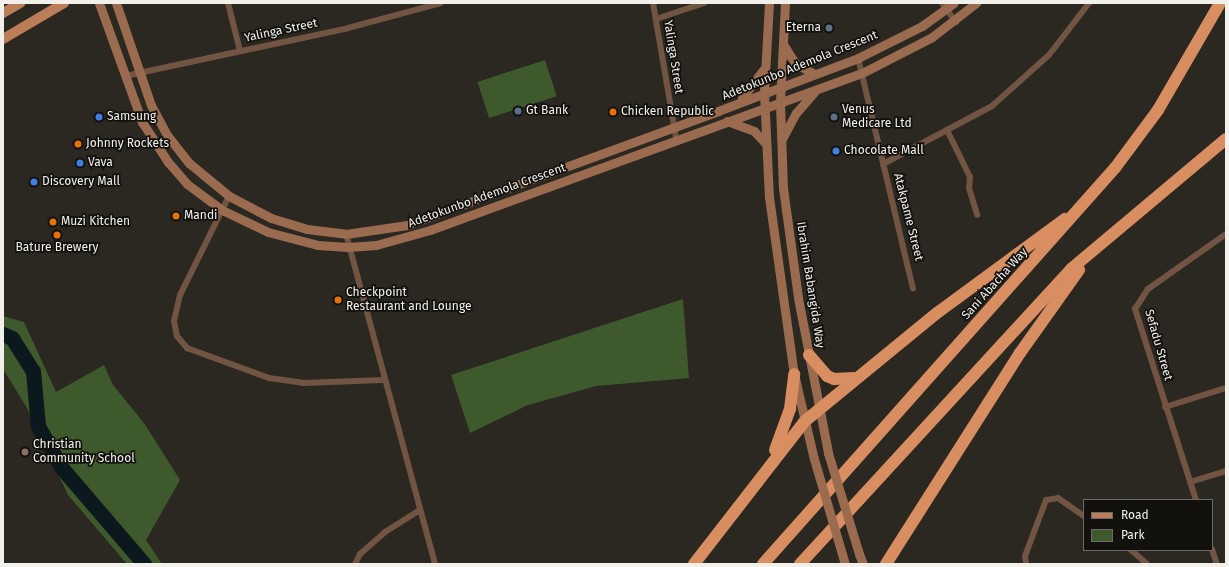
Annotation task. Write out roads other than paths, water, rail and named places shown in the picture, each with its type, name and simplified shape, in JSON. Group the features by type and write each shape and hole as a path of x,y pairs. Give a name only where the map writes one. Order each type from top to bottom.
{"highway":[{"name":"Sani Abacha Way","path":"763,564 1082,208 1158,110 1220,3"},
{"path":"800,564 1024,318 1098,244 1226,140"},
{"path":"694,564 767,467 818,409 853,378 1082,208"},
{"path":"886,564 894,558 1020,353 1098,244"},
{"path":"809,355 826,376 853,378"},
{"path":"767,467 784,431 794,374"}],"main road":[{"path":"3,13 20,3"},
{"path":"3,39 64,3"},
{"name":"Adetokunbo Ademola Crescent","path":"99,3 142,122 168,162 187,184 222,210 290,239 348,247 376,244 430,230 676,138 780,103 862,73 956,22 976,3"},
{"name":"Adetokunbo Ademola Crescent","path":"116,3 150,105 175,146 202,176 229,196 287,224 346,234 407,225 858,58 922,26 948,5"},
{"path":"769,3 764,108 777,271 794,374 805,422 814,459 846,564"},
{"name":"Ibrahim Babangida Way","path":"785,3 780,103 790,248 818,409 828,453 863,564"},
{"path":"782,43 795,62 814,74"},
{"path":"735,104 752,89 765,65"},
{"path":"782,140 796,113 816,90"},
{"path":"726,121 750,128 766,144"}],"street":[{"path":"228,3 240,50"},
{"name":"Yalinga Street","path":"125,76 240,50 348,28 442,3"},
{"name":"Yalinga Street","path":"653,3 676,138"},
{"path":"656,19 704,3"},
{"path":"883,164 992,106 1019,85 1073,27 1089,3"},
{"path":"948,5 956,22"},
{"name":"Atakpame Street","path":"858,58 913,289"},
{"path":"946,130 970,177 969,188 977,215"},
{"path":"229,196 180,295 174,322 177,336 187,348 268,378 303,383 383,380"},
{"path":"346,234 348,247 383,380 435,564"},
{"name":"Sefadu Street","path":"1196,499 1165,407 1135,309 1148,289 1226,234"},
{"path":"1165,407 1226,388"},
{"path":"1190,482 1226,471"},
{"path":"1026,564 1025,556 1046,500 1058,498 1083,515"},
{"path":"356,564 360,554 385,532 420,510"},
{"path":"1132,551 1147,564"},
{"path":"1213,551 1217,564"}],"waterway":[{"path":"3,334 12,338 33,371 38,426 61,467 144,564"}],"place":[{"name":"Eterna","path":"829,28"},
{"name":"Gt Bank","path":"518,111"},
{"name":"Chicken Republic","path":"613,112"},
{"name":"Samsung","path":"99,117"},
{"name":"Venus Medicare Ltd","path":"834,117"},
{"name":"Johnny Rockets","path":"78,144"},
{"name":"Chocolate Mall","path":"836,151"},
{"name":"Vava","path":"80,163"},
{"name":"Discovery Mall","path":"34,182"},
{"name":"Mandi","path":"176,216"},
{"name":"Muzi Kitchen","path":"53,222"},
{"name":"Bature Brewery","path":"57,235"},
{"name":"Checkpoint Restaurant and Lounge","path":"338,300"},
{"name":"Christian Community School","path":"25,452"}]}
